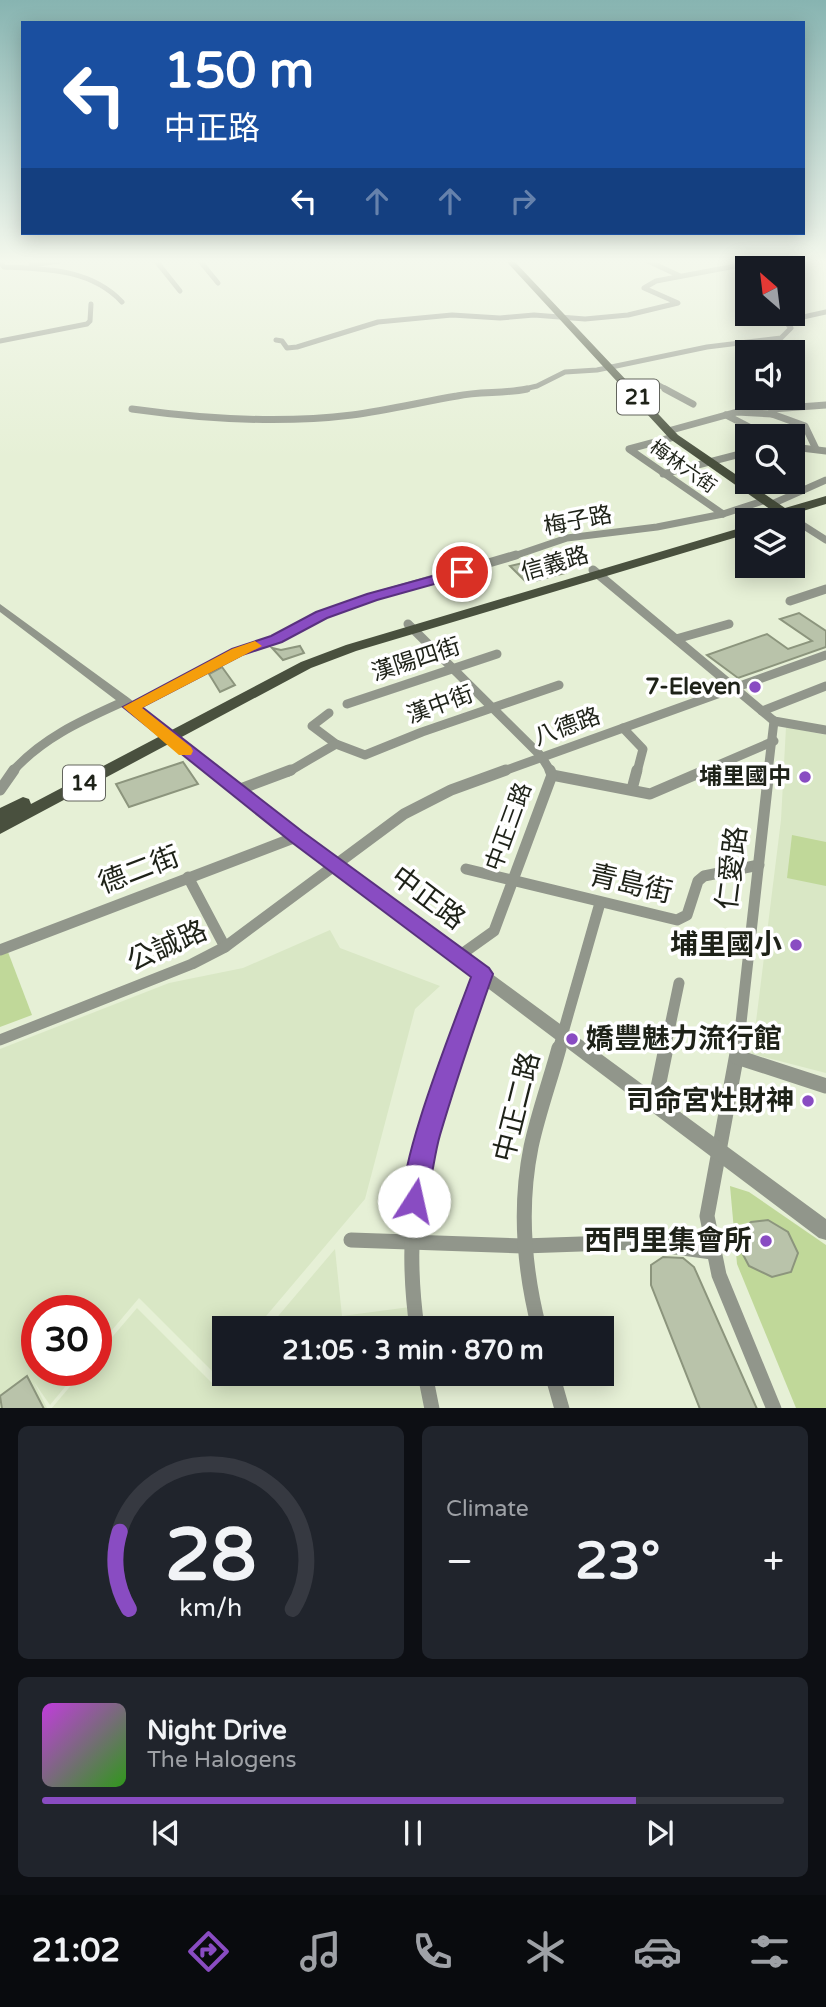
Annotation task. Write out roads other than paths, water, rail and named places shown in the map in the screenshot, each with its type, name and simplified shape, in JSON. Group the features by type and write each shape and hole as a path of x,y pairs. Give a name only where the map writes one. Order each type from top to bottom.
{"main road":[{"name":"21","path":"571,327 671,434 776,508"},
{"path":"805,508 826,500"},
{"path":"805,512 826,507"},
{"name":"信義路","path":"596,573 735,527"},
{"name":"信義路","path":"0,828 301,659 345,642 411,627 735,533"},
{"name":"信義路","path":"0,816 165,735"}],"street":[{"path":"0,341 73,327"},
{"path":"276,340 282,341 287,348 360,327"},
{"path":"132,409 195,418 328,417 413,406 460,395 513,392 537,386 565,372 609,367 707,347 781,338 790,327"},
{"path":"626,384 657,384 693,404"},
{"path":"772,414 772,409 782,407 826,405"},
{"path":"671,434 744,411 772,414 805,426 808,438 816,449"},
{"path":"726,415 743,424"},
{"name":"梅林六街","path":"671,434 629,449 723,514"},
{"path":"805,448 826,450"},
{"path":"663,474 735,456"},
{"name":"梅子路","path":"0,790 11,771 41,741 128,704 237,652 276,639 321,615 567,538 646,529 723,514 769,502 826,480"},
{"path":"805,528 826,540"},
{"path":"596,573 774,721 826,730"},
{"path":"790,601 826,589"},
{"name":"中正路","path":"0,607 296,836 826,1231"},
{"path":"676,639 729,624"},
{"name":"中正三路","path":"411,627 541,756 552,775 494,931 459,956"},
{"name":"漢陽四街","path":"347,704 497,654"},
{"name":"八德路","path":"335,863 404,814 451,790 826,655"},
{"name":"漢中街","path":"337,744 354,753 365,755 491,707 559,685"},
{"path":"762,711 826,686"},
{"path":"238,790 283,775 337,744 312,726 329,713"},
{"name":"仁愛路","path":"774,721 774,741 737,1057 707,1216 712,1252 719,1275 774,1408"},
{"path":"623,727 642,749 632,789"},
{"path":"552,775 650,794 774,741"},
{"name":"德二街","path":"0,950 296,836"},
{"name":"公誠路","path":"0,1040 192,964 225,947 259,925 335,863"},
{"name":"青島街","path":"466,869 677,920 687,915 698,881 704,876 759,865"},
{"path":"188,877 225,947"},
{"name":"中正二路","path":"536,1316 526,1274 523,1246 525,1186 531,1146 600,902"},
{"path":"416,1316 410,1241 421,1160 440,1095 482,974"},
{"path":"655,1102 679,983"},
{"path":"737,1057 826,1086"},
{"path":"351,1240 523,1246 639,1242 712,1252"},
{"path":"427,1386 432,1408"},
{"path":"555,1386 562,1408"}],"place":[{"name":"7-Eleven","path":"755,687"},
{"name":"埔里國中","path":"805,777"},
{"name":"埔里國小","path":"796,945"},
{"name":"嬌豐魅力流行館","path":"572,1039"},
{"name":"司命宮灶財神","path":"808,1101"},
{"name":"西門里集會所","path":"766,1241"}]}
